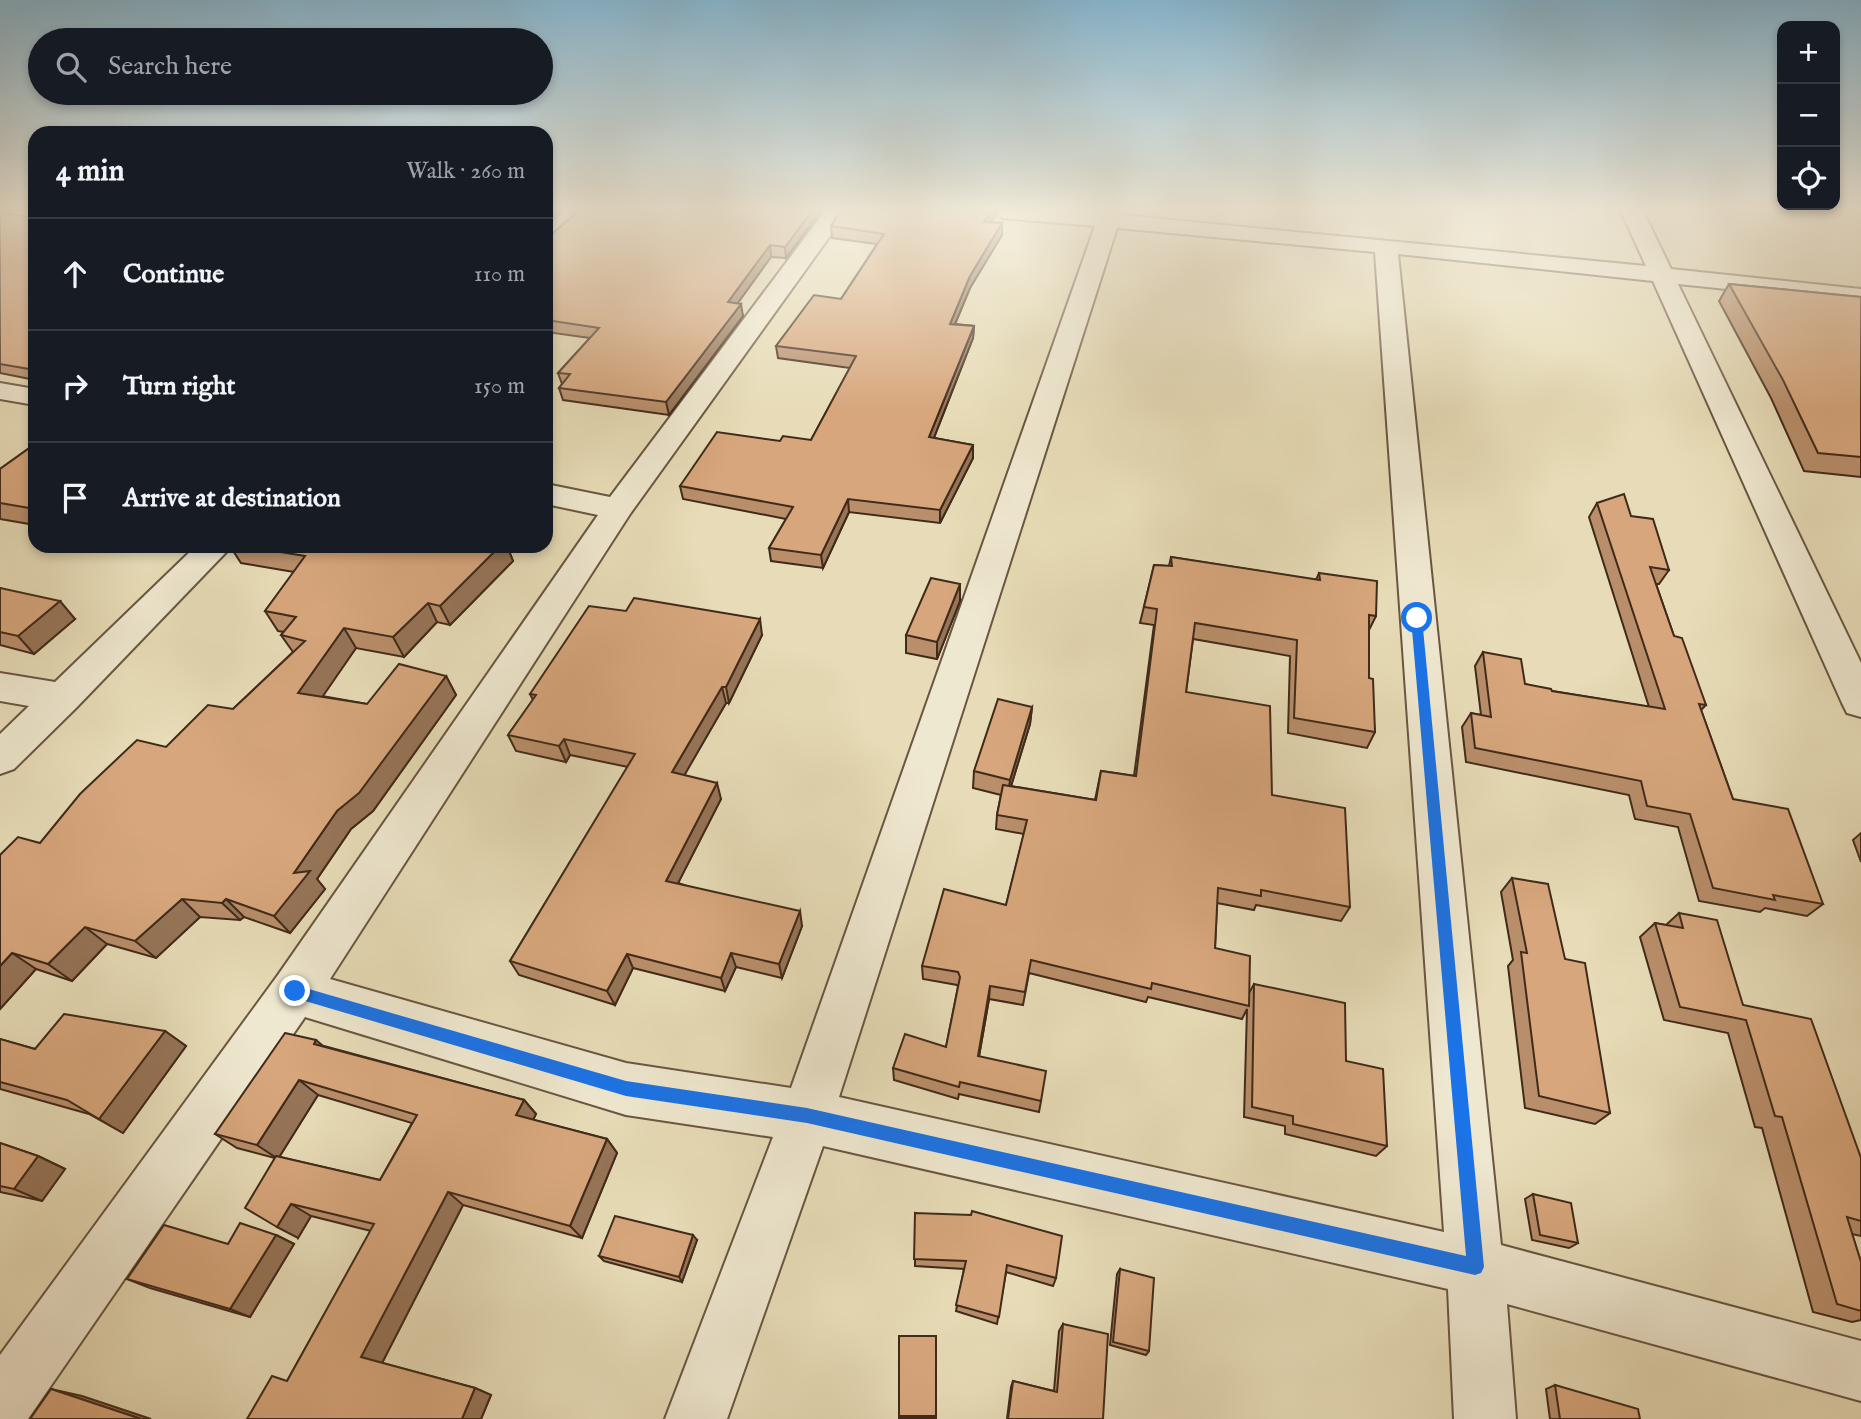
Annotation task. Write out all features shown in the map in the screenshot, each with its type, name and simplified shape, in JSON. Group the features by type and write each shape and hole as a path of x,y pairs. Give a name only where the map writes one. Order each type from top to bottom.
{"street":[{"path":"0,1406 295,991 618,509 788,277"},
{"path":"696,1419 807,1116 1090,277"},
{"path":"1389,277 1475,1267 1485,1419"},
{"path":"1662,277 1861,703"},
{"path":"1689,277 1861,296"},
{"path":"0,391 28,396"},
{"path":"553,495 618,509"},
{"path":"0,758 208,553"},
{"path":"0,687 63,698"},
{"path":"295,991 626,1089 807,1116 1475,1267 1861,1371"}],"building":[{"path":"0,277 28,277 28,369 0,364"},
{"path":"553,277 746,277 728,302 741,304 666,402 559,388 570,374 558,373 599,328 553,321"},
{"path":"855,277 969,277 950,324 974,326 929,437 973,445 940,510 848,499 821,555 769,548 793,507 680,486 717,432 780,441 783,436 811,440 856,356 776,346 814,295 841,299"},
{"path":"1729,284 1861,297 1861,457 1818,453 1783,380"},
{"path":"28,449 28,508 0,503 0,469"},
{"path":"1624,494 1631,516 1653,519 1669,570 1650,567 1674,636 1682,638 1706,705 1699,704 1733,799 1788,809 1823,904 1773,895 1775,900 1713,888 1690,814 1647,806 1641,781 1475,748 1471,713 1491,717 1483,652 1521,659 1525,684 1552,691 1665,709 1597,503"},
{"path":"287,553 493,553 440,606 428,603 393,637 344,628 298,693 367,704 399,664 446,676 359,793 337,811 294,873 310,871 274,916 226,899 222,903 182,899 135,941 85,927 48,964 12,953 0,966 0,855 18,837 40,843 80,794 137,740 166,747 208,705 233,709 305,641 281,635 296,617 265,611 305,556"},
{"path":"1171,557 1320,580 1319,573 1377,581 1376,616 1369,615 1369,678 1373,679 1375,732 1294,718 1297,640 1195,623 1186,692 1270,706 1272,795 1345,808 1350,907 1261,890 1261,896 1218,888 1215,948 1250,956 1249,1006 1152,983 1151,989 1031,960 1025,992 990,986 978,1056 1046,1071 1041,1101 960,1082 959,1087 893,1068 905,1034 946,1047 960,977 958,972 922,966 944,889 1006,905 1027,820 997,815 1003,785 1096,800 1101,771 1136,776 1157,609 1144,607 1154,565 1172,566"},
{"path":"931,578 960,584 937,642 906,635"},
{"path":"0,588 60,601 18,636 0,632"},
{"path":"634,598 760,619 726,687 722,687 672,772 717,783 666,881 800,911 779,964 731,953 721,978 627,954 607,991 510,961 635,754 564,739 559,746 508,735 536,695 530,694 589,606 626,611"},
{"path":"998,699 1032,707 1010,780 974,771"},
{"path":"1512,878 1548,884 1565,959 1585,963 1610,1113 1539,1096 1521,952 1527,953"},
{"path":"1679,913 1717,920 1743,1005 1811,1019 1861,1158 1861,1221 1847,1217 1861,1262 1861,1311 1837,1304 1782,1117 1775,1116 1746,1020 1680,1007 1655,923 1683,928"},
{"path":"1254,984 1345,1003 1346,1061 1383,1069 1387,1146 1293,1124 1293,1116 1252,1107"},
{"path":"64,1014 165,1031 99,1119 67,1100 0,1082 0,1039 35,1049"},
{"path":"285,1033 316,1040 314,1044 524,1100 516,1115 607,1139 570,1226 448,1192 361,1357 475,1388 462,1419 247,1419 272,1376 287,1381 374,1224 291,1204 277,1227 245,1208 276,1156 380,1180 417,1115 299,1080 257,1145 215,1134"},
{"path":"0,1143 38,1156 14,1189 0,1186"},
{"path":"1533,1194 1571,1203 1578,1243 1540,1235"},
{"path":"972,1211 1062,1236 1056,1278 1007,1265 999,1317 956,1305 966,1261 914,1259 915,1213 971,1215"},
{"path":"615,1216 693,1235 679,1277 599,1256"},
{"path":"240,1223 276,1235 230,1309 127,1279 164,1225 228,1244"},
{"path":"1120,1269 1154,1278 1149,1351 1113,1342"},
{"path":"1063,1324 1108,1334 1103,1419 1008,1419 1013,1381 1057,1392"},
{"path":"899,1336 936,1336 936,1416 899,1416"},
{"path":"1555,1385 1638,1409 1640,1419 1560,1419"},
{"path":"51,1389 141,1419 30,1419"}],"route":[{"path":"295,991 626,1089 807,1116 1475,1267 1417,618"}]}
